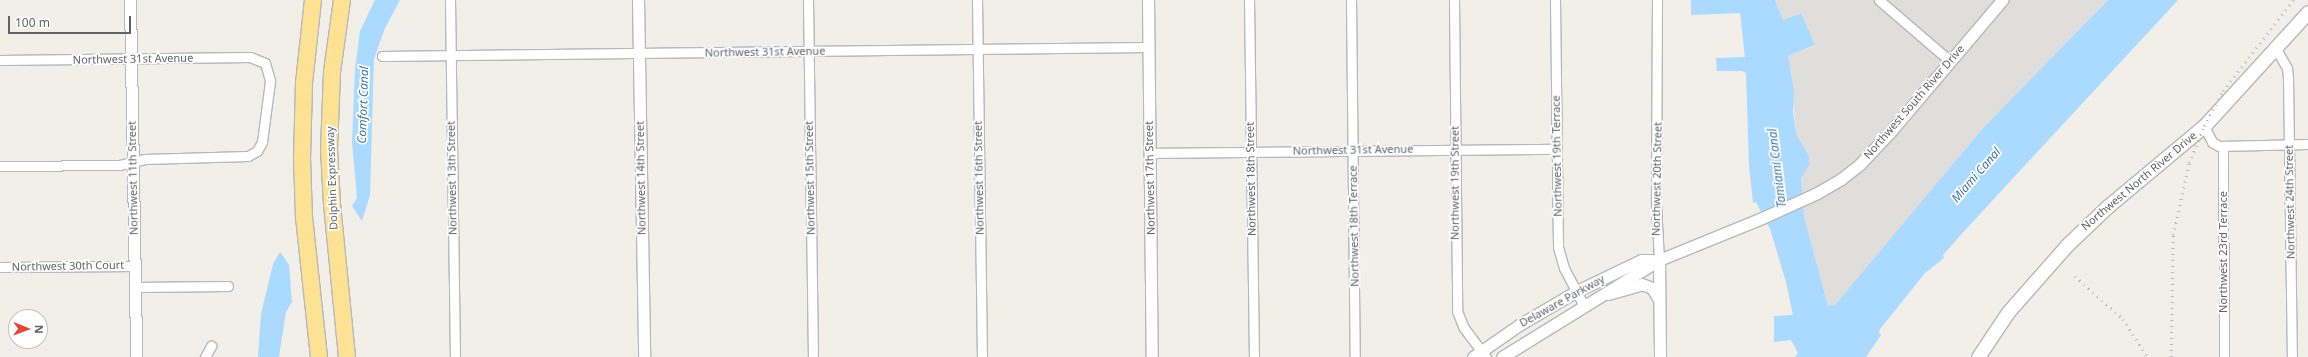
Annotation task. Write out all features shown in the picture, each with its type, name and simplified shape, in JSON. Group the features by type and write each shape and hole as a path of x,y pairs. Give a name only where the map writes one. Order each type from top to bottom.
{"highway":[{"path":"313,0 304,83 302,158 305,224 318,357"},
{"name":"Dolphin Expressway","path":"342,0 332,72 330,157 332,204 346,357"}],"main road":[{"name":"Northwest North River Drive","path":"1978,357 2008,312 2067,245 2108,206 2204,126 2276,49 2308,12"}],"street":[{"name":"Northwest 11th Street","path":"130,0 136,357"},
{"name":"Northwest 13th Street","path":"450,0 455,357"},
{"name":"Northwest 14th Street","path":"638,0 644,357"},
{"name":"Northwest 15th Street","path":"808,0 813,357"},
{"name":"Northwest 16th Street","path":"977,0 982,357"},
{"name":"Northwest 17th Street","path":"1148,0 1152,357"},
{"name":"Northwest 18th Street","path":"1249,0 1254,357"},
{"name":"Northwest 18th Terrace","path":"1351,0 1355,357"},
{"name":"Northwest 19th Street","path":"1454,0 1457,311 1464,328 1480,355"},
{"name":"Northwest 19th Terrace","path":"1555,0 1558,248 1564,268 1584,306"},
{"name":"Northwest 20th Street","path":"1657,0 1656,204 1659,260 1660,357"},
{"path":"1879,0 1950,61"},
{"name":"Northwest South River Drive","path":"1817,193 1860,164 2002,0"},
{"name":"Northwest 31st Avenue","path":"382,56 1148,48"},
{"name":"Northwest 24th Street","path":"2276,49 2287,68 2292,357"},
{"name":"Northwest 31st Avenue","path":"0,60 250,57 265,63 270,81 266,125 262,142 255,153 240,158 145,159 133,161"},
{"path":"2204,126 2212,142 2223,146 2308,144"},
{"name":"Northwest 23rd Terrace","path":"2223,146 2224,357"},
{"name":"Northwest 31st Avenue","path":"1150,153 1557,149"},
{"path":"0,166 120,165 133,161"},
{"name":"Delaware Parkway","path":"1502,357 1600,297 1622,281 1659,260 1762,218 1817,193"},
{"name":"Delaware Parkway","path":"1480,355 1577,291 1641,260 1659,260"},
{"name":"Northwest 30th Court","path":"0,267 135,266"},
{"path":"1600,297 1642,284 1652,288 1659,299"},
{"path":"135,286 228,286"},
{"path":"205,357 211,346"}],"shaded area":[{"path":"1775,0 2108,0 1984,127 1835,306 1828,306 1804,216 1801,178 1809,158 1797,136 1788,56 1815,46 1800,13 1783,20"}],"water":[{"name":"Comfort Canal","path":"375,0 400,0 385,28 374,59 370,195 362,221 352,206 357,198 352,142 355,69 360,31"},
{"path":"1691,0 1775,0 1783,20 1801,13 1815,45 1788,56 1794,91 1793,112 1797,136 1809,156 1809,165 1801,178 1804,216 1828,306 1835,305 1984,127 2108,0 2178,0 1967,228 1943,255 1944,258 1925,273 1880,329 1879,333 1881,335 1866,357 1795,357 1798,353 1791,340 1774,342 1774,316 1793,315 1786,282 1770,229 1756,202 1753,203 1749,165 1746,73 1742,71 1717,71 1716,58 1745,57 1740,13 1691,15"},
{"path":"280,252 289,265 292,302 286,312 279,357 258,357 261,314 273,264"}],"railway":[{"path":"2171,357 2173,235 2189,163 2204,126 2223,91 2293,0"},
{"path":"2075,276 2123,319 2148,357"}],"water label":[{"name":"Tamiami Canal","path":"1777,168"},
{"name":"Miami Canal","path":"1976,175"}]}
